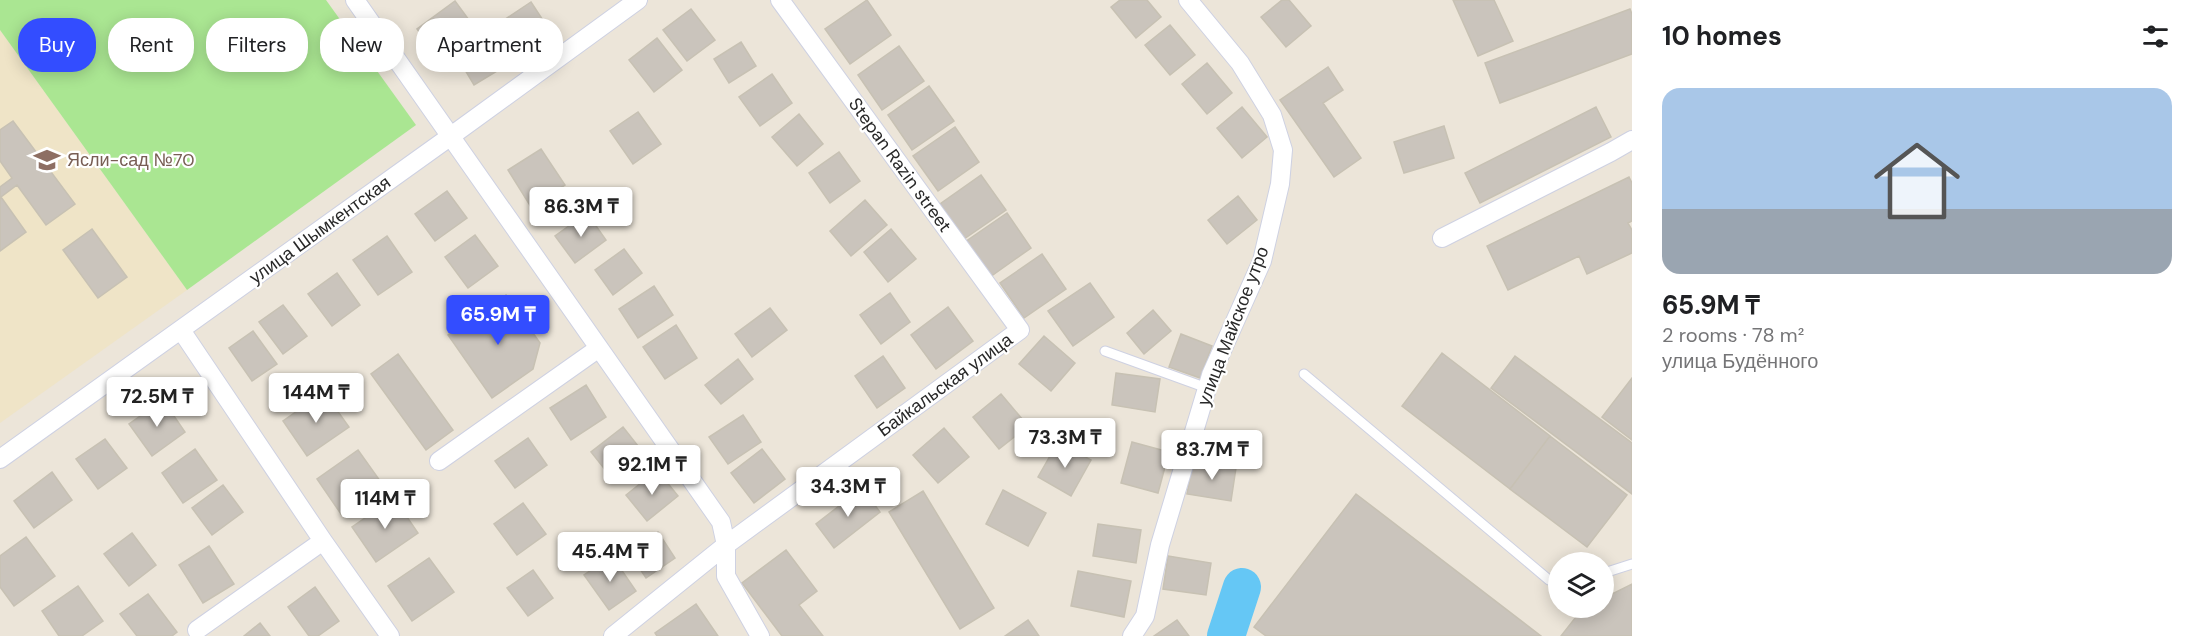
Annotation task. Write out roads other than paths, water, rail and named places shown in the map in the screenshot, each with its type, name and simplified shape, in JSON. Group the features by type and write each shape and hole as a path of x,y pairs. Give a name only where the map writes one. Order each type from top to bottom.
{"street":[{"path":"355,0 721,522 726,545 726,576 760,636"},
{"name":"улица Шымкентская","path":"0,459 638,0"},
{"name":"Stepan Razin street","path":"780,0 1020,330"},
{"name":"улица Майское утро","path":"1132,636 1145,616 1160,545 1211,375 1262,261 1281,183 1283,150 1272,115 1240,63 1188,0"},
{"path":"1442,238 1632,140"},
{"path":"181,330 390,636"},
{"name":"Байкальская улица","path":"613,636 726,545 1020,330"},
{"path":"438,461 599,348"},
{"path":"197,630 323,541"}],"lane":[{"path":"1105,351 1207,388"},
{"path":"1304,374 1548,580"},
{"path":"1614,570 1632,564"}],"waterway":[{"path":"1226,636 1242,587"}],"place":[{"name":"Ясли-сад №70","path":"47,160"}]}
